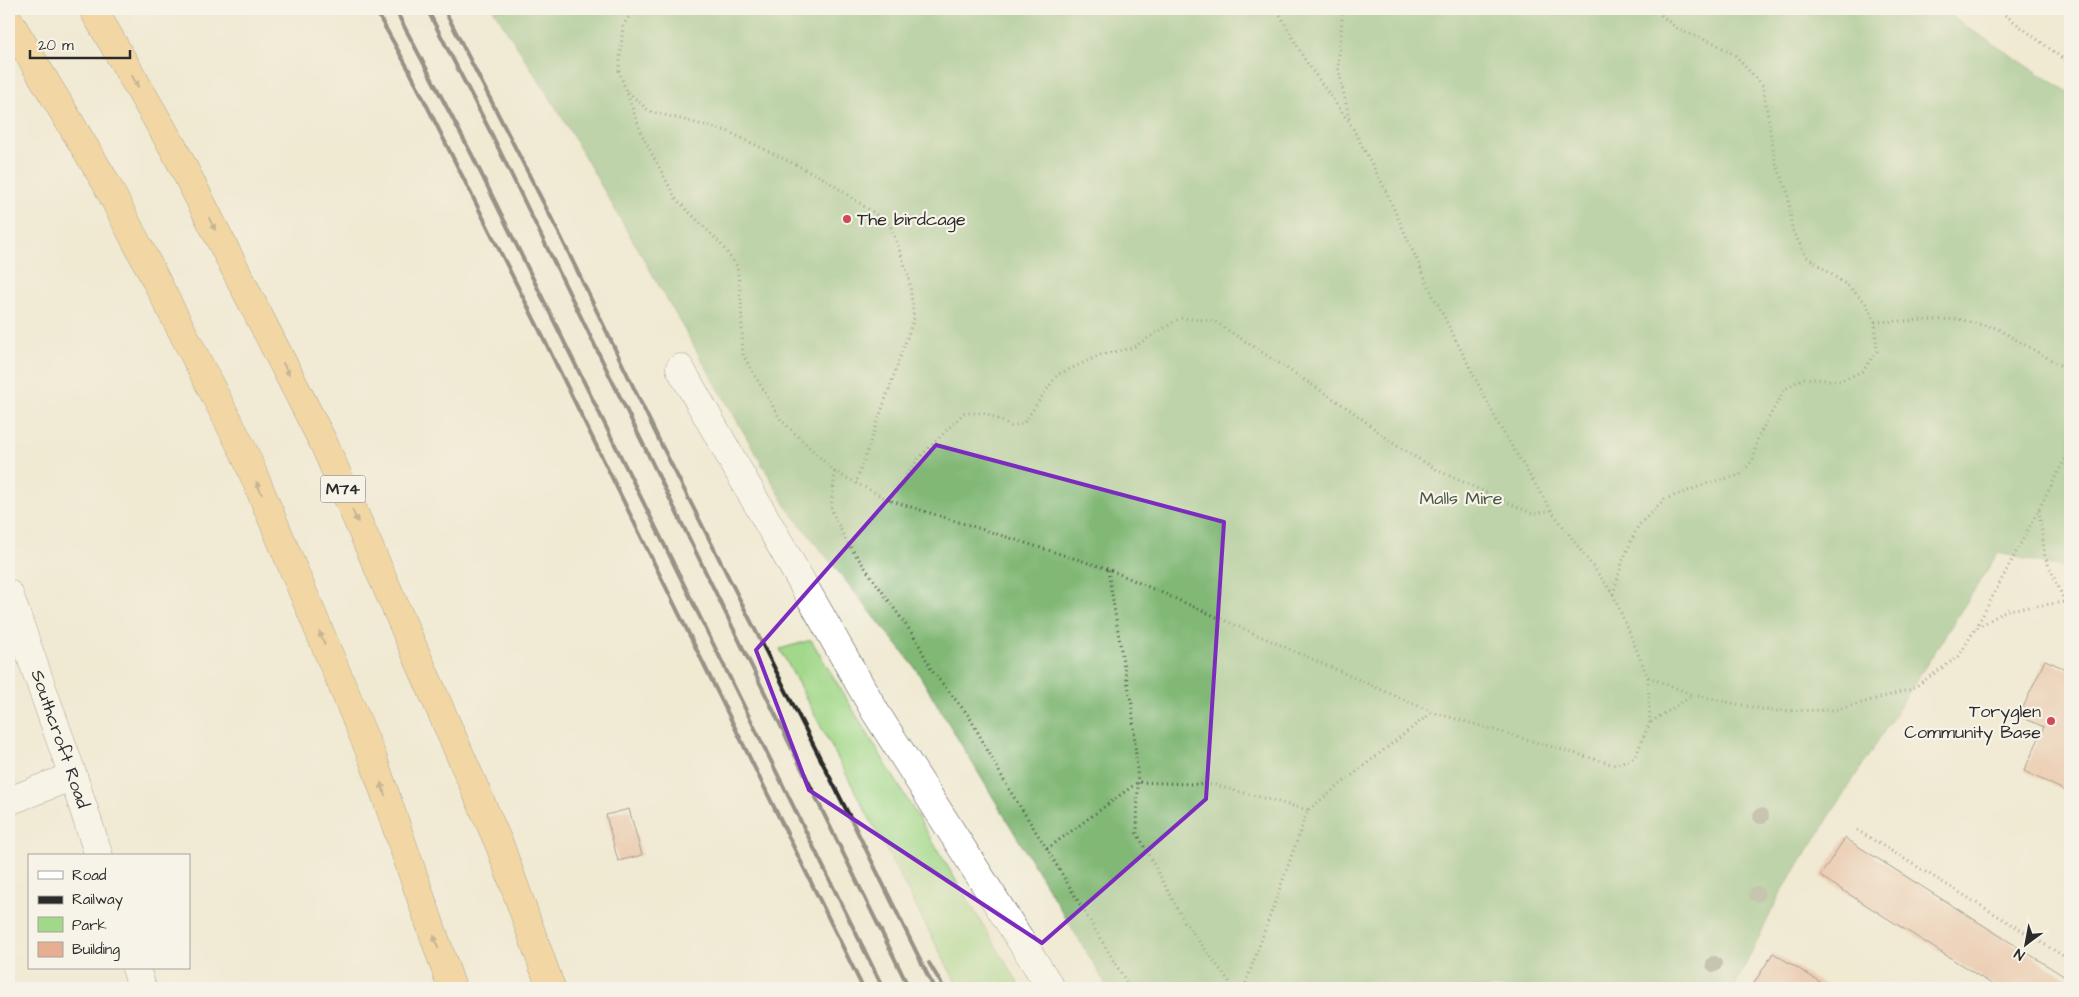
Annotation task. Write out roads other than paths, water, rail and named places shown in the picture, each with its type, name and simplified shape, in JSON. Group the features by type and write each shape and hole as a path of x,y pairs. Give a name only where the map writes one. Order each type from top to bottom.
{"highway":[{"name":"M74","path":"93,9 174,148 324,444 500,846 551,988"},
{"path":"9,21 105,181 244,452 373,759 452,988"}],"street":[{"path":"680,368 876,712 1052,988"},
{"name":"Southcroft Road","path":"9,594 74,776 98,854"},
{"path":"9,801 74,776"},
{"path":"137,970 142,988"}],"railway":[{"path":"375,9 409,70 537,325 863,988"},
{"path":"395,9 472,155 883,988"},
{"path":"427,9 491,133 909,988"},
{"path":"444,9 559,233 659,440 854,825 934,988"},
{"path":"929,963 944,988"}],"place":[{"name":"The birdcage","path":"847,219"},
{"name":"Toryglen Community Base","path":"2051,721"}],"park label":[{"name":"Malls Mire","path":"1461,498"}]}
